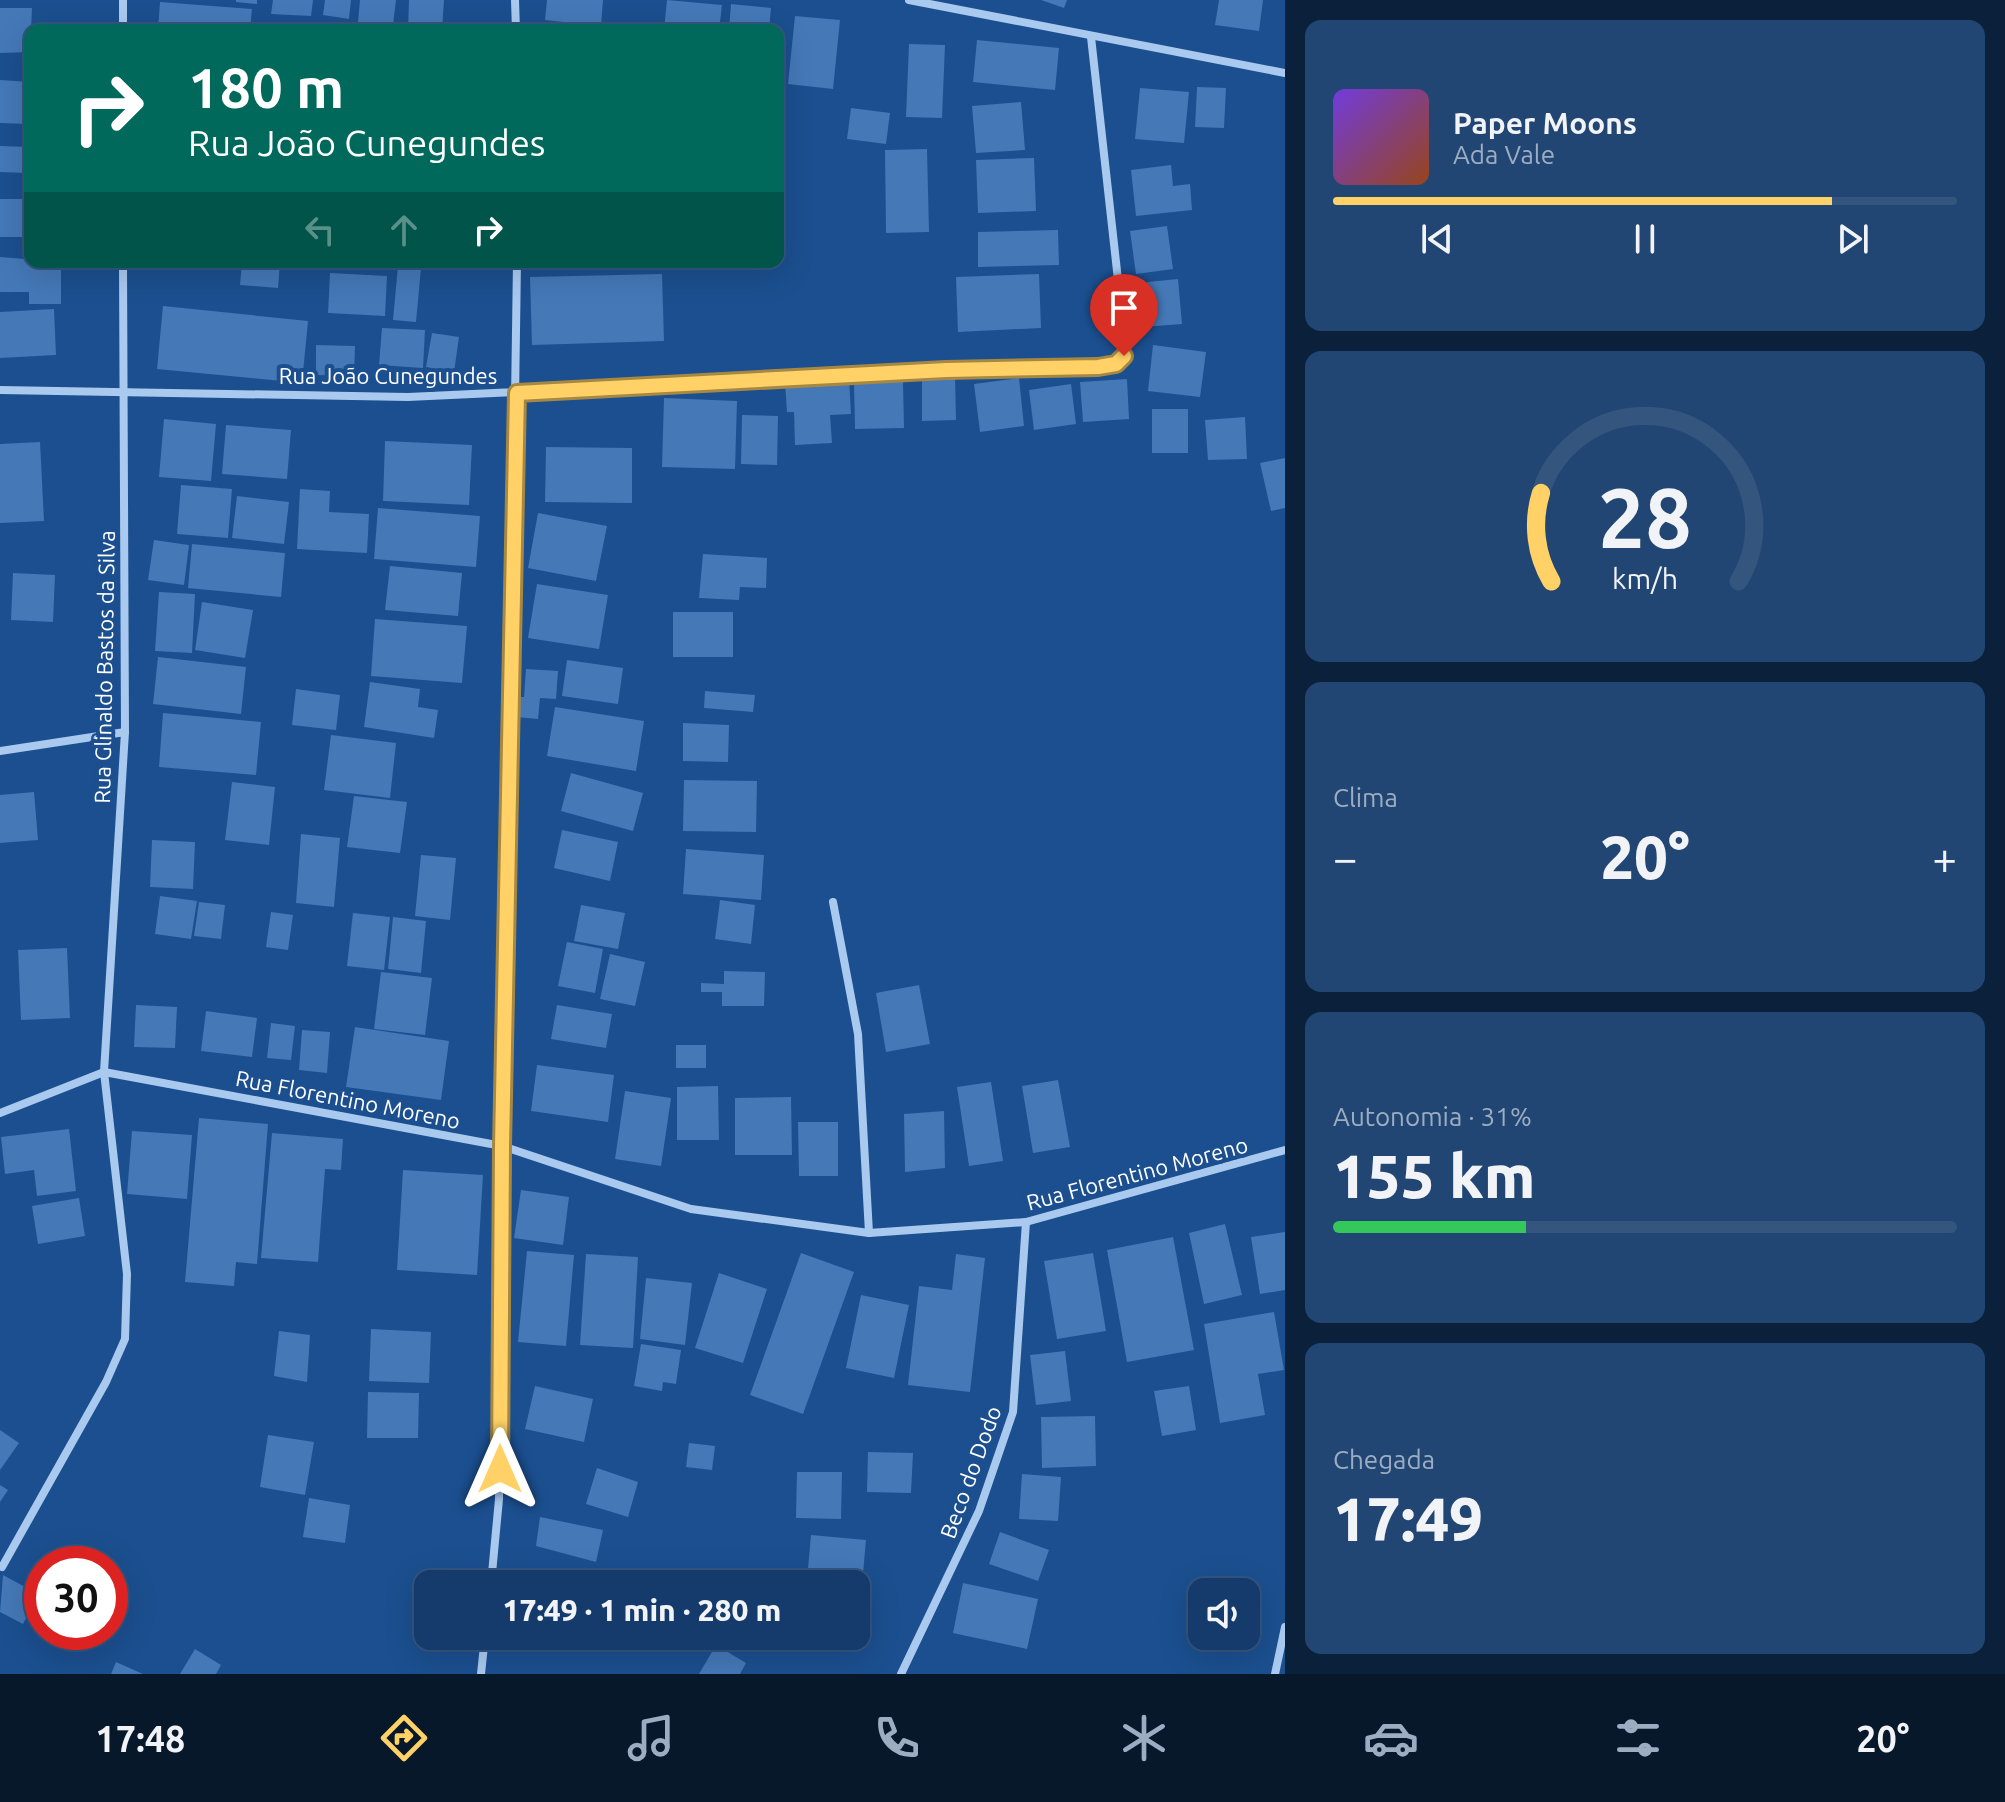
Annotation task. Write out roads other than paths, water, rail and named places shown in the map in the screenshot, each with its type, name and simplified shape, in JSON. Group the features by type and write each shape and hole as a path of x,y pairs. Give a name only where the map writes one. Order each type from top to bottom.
{"street":[{"path":"123,0 123,24"},
{"path":"515,0 516,24"},
{"path":"909,0 1285,73"},
{"name":"Rua João Cunegundes","path":"0,390 408,397 1116,364 1124,356 1123,325 1091,37"},
{"name":"Rua Glinaldo Bastos da Silva","path":"2,1567 106,1382 125,1339 127,1274 104,1072 125,732 123,268"},
{"path":"492,1570 499,1499 517,268"},
{"path":"0,751 125,732"},
{"path":"833,902 858,1034 869,1233"},
{"path":"0,1113 104,1072"},
{"name":"Rua Florentino Moreno","path":"104,1072 502,1146 691,1209 869,1233 1026,1222 1285,1150"},
{"name":"Beco do Dodo","path":"901,1674 979,1511 1013,1412 1026,1222"},
{"path":"1275,1674 1285,1627"},
{"path":"481,1674 484,1650"}]}
